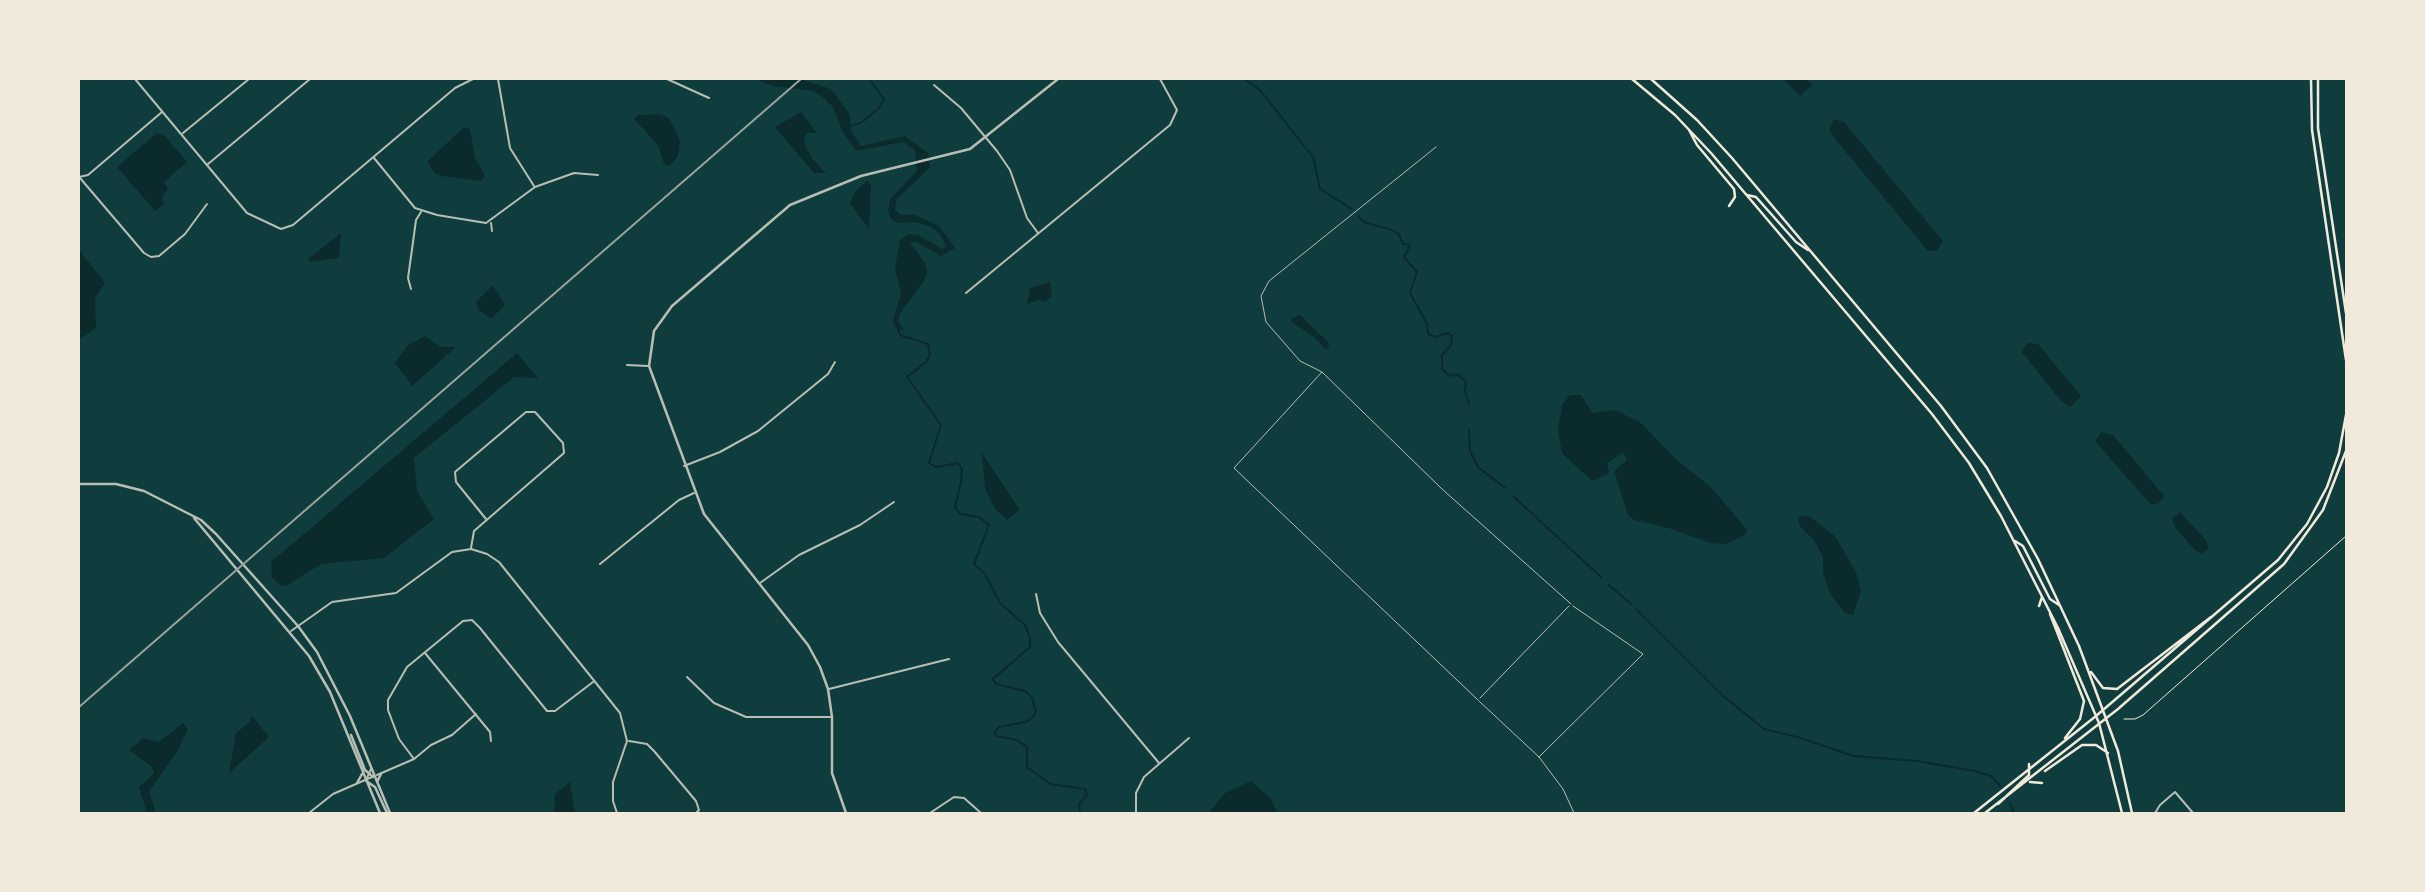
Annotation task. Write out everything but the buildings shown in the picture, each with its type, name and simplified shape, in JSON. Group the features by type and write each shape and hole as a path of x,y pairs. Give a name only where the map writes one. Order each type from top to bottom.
{"main road":[{"path":"1632,79 1687,127 1747,195 1952,439 1981,480 2050,611 2099,723 2109,753 2122,813"},
{"path":"1651,79 1713,136 1976,450 2024,531 2088,668 2107,719 2132,813"},
{"path":"2311,79 2312,130 2346,360"},
{"path":"2318,79 2318,128 2346,313"},
{"path":"1687,127 1697,145 1734,189 1735,197 1729,206"},
{"path":"1747,195 1756,197 1796,242 1810,252"},
{"path":"1975,813 2029,764 2039,762 2096,716 2278,560 2307,524 2333,472 2346,415"},
{"path":"2042,772 2107,719 2284,564 2323,510 2346,451"},
{"path":"2015,541 2023,546 2050,599 2060,605"},
{"path":"2039,606 2042,603 2041,594"},
{"path":"2050,611 2052,625 2084,704 2080,719 2063,741"},
{"path":"2088,668 2102,688 2117,689 2214,615"},
{"path":"1985,813 2082,745 2096,745 2109,753"},
{"path":"1995,807 2029,775 2029,764"},
{"path":"2027,783 2042,783"}],"street":[{"path":"182,134 249,79"},
{"path":"207,164 310,79"},
{"path":"137,80 247,213 281,229 293,225 455,88 473,79"},
{"path":"498,79 510,148 535,187"},
{"path":"574,79 607,79"},
{"path":"667,79 709,99"},
{"path":"846,813 832,773 832,717 828,690 808,645 704,514 649,366 654,331 663,317 790,205 860,176 964,152 987,139 1025,103 1058,79"},
{"path":"966,293 1170,125 1177,110 1160,79"},
{"path":"934,85 961,108 1010,170 1027,218 1039,234"},
{"path":"163,111 88,175 79,177 144,253 151,257 159,256 185,234 207,204"},
{"path":"373,157 408,202 422,211 491,222 535,187 574,173 598,175"},
{"path":"411,289 408,278 411,254 416,220 422,211"},
{"path":"491,222 492,232"},
{"path":"684,466 720,452 758,431 828,374 835,362"},
{"path":"627,365 649,366"},
{"path":"471,549 474,531 564,453 563,443 535,412 526,412 455,472 456,482 486,519"},
{"path":"79,484 116,484 144,491 169,501 216,534 298,626 337,687 371,776"},
{"path":"600,564 679,500 695,492"},
{"path":"759,584 799,555 860,525 894,502"},
{"path":"194,518 291,631 322,677 377,785 388,813"},
{"path":"291,631 332,601 396,593 447,554 471,549 487,554 499,562 620,713 627,741 613,782 613,801 617,813"},
{"path":"1036,594 1040,613 1058,642 1159,763"},
{"path":"414,759 399,739 387,710 388,700 407,667 463,621 472,620 547,710 555,711 594,680"},
{"path":"424,652 491,732 491,741"},
{"path":"828,690 949,659"},
{"path":"687,677 714,703 746,717 832,717"},
{"path":"309,813 325,799 368,780 371,776 414,759 431,745 452,735 476,714"},
{"path":"348,731 362,770 388,813"},
{"path":"1136,813 1136,793 1140,785 1159,763 1189,738"},
{"path":"627,741 647,744 654,751 696,801 699,810 695,813"},
{"path":"370,768 381,774"},
{"path":"357,783 362,770"},
{"path":"377,785 381,774"},
{"path":"368,780 369,789 380,813"},
{"path":"357,783 363,783 369,789"},
{"path":"2155,813 2175,792 2193,813"},
{"path":"930,813 954,797 964,798 981,813"}],"lane":[{"path":"1436,148 1269,281 1261,296 1266,322 1300,362 1322,372 1442,489 1571,604 1643,654 1539,757"},
{"path":"1322,372 1234,468 1539,757 1563,789 1574,813"},
{"path":"1478,700 1571,604"}],"path":[{"path":"2124,719 2135,719 2143,715 2346,536"}],"water":[{"path":"755,79 800,79 831,89 850,115 851,130 861,146 905,136 928,153 930,167 896,200 895,210 901,215 915,215 939,226 955,248 941,256 915,241 910,243 925,263 927,272 924,281 900,313 898,321 905,331 895,327 893,320 901,294 895,268 900,240 909,234 918,235 942,249 946,246 940,234 932,227 914,222 899,223 891,219 888,211 890,199 917,171 915,150 903,142 856,151 842,130 833,107 824,98 814,91 773,86"},
{"path":"1783,79 1807,79 1812,85 1800,96"},
{"path":"801,112 817,133 806,133 804,143 812,159 826,173 814,173 775,127"},
{"path":"660,114 669,118 680,141 678,156 669,166 664,164 658,145 634,119 639,115"},
{"path":"1834,119 1844,122 1943,241 1936,251 1928,251 1836,140 1829,130"},
{"path":"464,127 470,129 475,158 485,175 481,181 436,174 427,162"},
{"path":"157,133 165,136 187,162 164,182 168,189 162,197 164,204 155,211 117,167"},
{"path":"867,181 871,185 869,229 850,203 855,192"},
{"path":"341,233 339,258 311,262 308,259"},
{"path":"79,250 105,283 95,298 96,328 79,340"},
{"path":"1050,282 1052,296 1045,302 1039,300 1027,304 1030,288"},
{"path":"493,285 505,305 491,319 479,310 476,302"},
{"path":"1300,315 1328,342 1326,350 1314,337 1292,322 1291,319"},
{"path":"425,336 441,347 456,347 412,386 395,363 407,346"},
{"path":"2028,343 2038,344 2081,396 2070,407 2061,401 2021,351"},
{"path":"517,353 538,378 514,377 414,458 417,491 434,519 384,558 321,564 288,585 281,586 272,578 271,562"},
{"path":"1570,395 1581,395 1592,413 1615,410 1641,423 1678,461 1711,487 1747,530 1745,535 1726,544 1710,543 1672,529 1634,520 1628,515 1614,471 1627,460 1623,452 1607,463 1609,473 1592,481 1562,453 1558,430 1562,405"},
{"path":"2101,432 2113,435 2164,496 2159,503 2151,505 2095,441"},
{"path":"982,453 1020,510 1007,520 996,510 985,489"},
{"path":"2180,512 2207,541 2208,549 2202,554 2195,550 2175,527 2172,519"},
{"path":"1802,515 1810,517 1835,536 1856,572 1861,591 1853,615 1845,613 1830,594 1823,573 1823,557 1814,540 1800,526 1798,518"},
{"path":"252,716 269,737 229,773 236,733 250,722"},
{"path":"183,723 188,729 175,755 149,791 156,813 147,813 139,787 154,773 152,767 129,750 143,738 159,742"},
{"path":"1251,781 1270,798 1278,813 1209,813 1225,793"},
{"path":"570,782 575,813 554,813 555,794"}],"waterway":[{"path":"850,126 861,123 879,108 884,99 869,79"},
{"path":"1244,79 1259,89 1313,157 1320,189 1352,209"},
{"path":"1358,216 1364,222 1392,230 1399,234 1403,244 1410,245 1404,257 1417,272 1410,293 1427,324 1428,334 1435,337 1448,333 1452,336 1451,345 1442,355 1442,369 1450,376 1457,374 1466,382 1465,392 1469,404"},
{"path":"898,328 900,335 928,344 930,355 926,362 907,377 941,425 929,463 936,467 958,463 962,469 955,507 960,514 979,517 989,525 974,564 985,574 1000,603 1025,625 1030,637 1030,647 993,679 996,684 1025,691 1032,698 1036,711 1026,722 999,727 995,732 996,736 1017,740 1027,747 1027,767 1050,784 1085,789 1087,795 1079,804 1080,813"},
{"path":"1469,430 1470,451 1478,467 1505,488"},
{"path":"1514,497 1601,577"},
{"path":"1609,585 1632,605"},
{"path":"1636,609 1722,695 1764,729 1801,738 1853,756 1917,761 1975,771 1991,776 2000,786"},
{"path":"2010,803 2014,813"}],"railway":[{"path":"79,707 801,79"}]}
